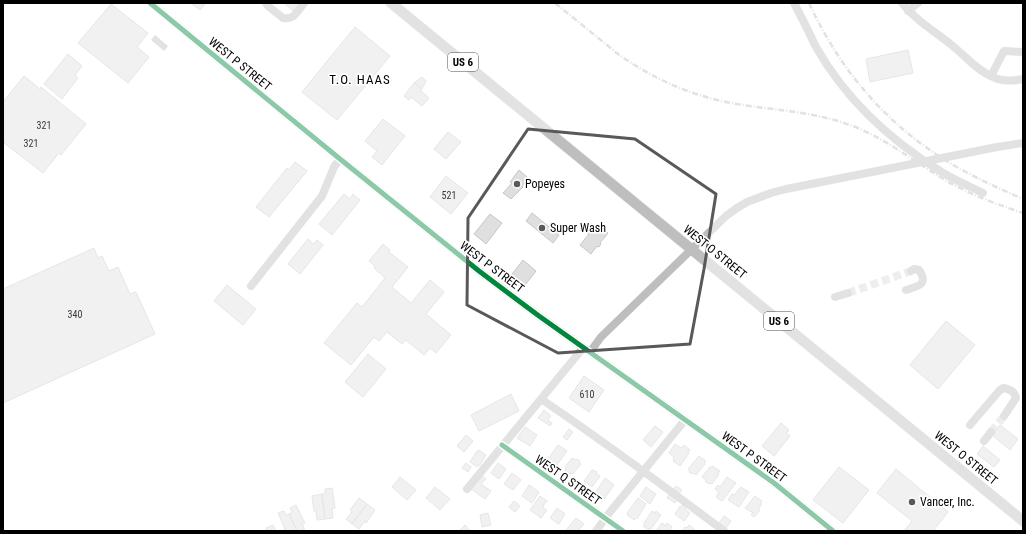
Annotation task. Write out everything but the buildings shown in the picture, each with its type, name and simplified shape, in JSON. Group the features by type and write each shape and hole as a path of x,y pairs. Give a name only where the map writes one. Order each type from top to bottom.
{"main road":[{"name":"WEST O STREET","path":"391,3 1023,521"}],"street":[{"name":"WEST P STREET","path":"150,3 479,271 586,350 774,483 834,531"},
{"path":"266,3 283,18 292,17 295,15 304,3"},
{"path":"794,3 817,47 834,73 846,90 873,120 894,138 930,164 958,181 984,193"},
{"path":"902,3 908,11 924,25 954,47 983,72 1003,81 1023,79"},
{"path":"908,11 918,3"},
{"path":"991,76 1004,51 1023,52"},
{"path":"467,489 541,399 586,350 731,212 747,202 758,197 786,189 1023,143"},
{"path":"251,286 322,196 334,167 340,159"},
{"path":"906,290 921,284 923,281 923,275 920,270 911,271"},
{"path":"835,297 848,293"},
{"path":"970,425 1003,388 1009,389 1016,398 1004,416"},
{"path":"541,399 643,471 724,531"},
{"path":"596,531 685,420"},
{"path":"984,441 991,432"},
{"name":"WEST Q STREET","path":"502,445 623,531"}],"highlighted area":[{"path":"528,129 635,139 716,194 690,344 558,353 467,305 468,218"}],"shaded area":[{"path":"155,35 168,46 164,51 151,40"}],"tunnel":[{"path":"848,293 911,271"},
{"path":"991,432 1004,416"}],"railway":[{"path":"555,3 618,54 644,71 658,78 715,100 804,113 847,124 873,135 898,149 933,173 954,185 1023,213"},
{"path":"809,3 836,52 852,75 869,96 908,134 955,166 1023,199"}],"cycle path":[{"path":"150,3 479,271 539,316 774,483 833,531"},
{"path":"502,445 623,531"}],"place":[{"name":"Popeyes","path":"517,184"},
{"name":"Super Wash","path":"542,228"},
{"name":"Vancer, Inc.","path":"912,502"}],"district":[{"name":"T.O. HAAS","path":"360,79"}]}
